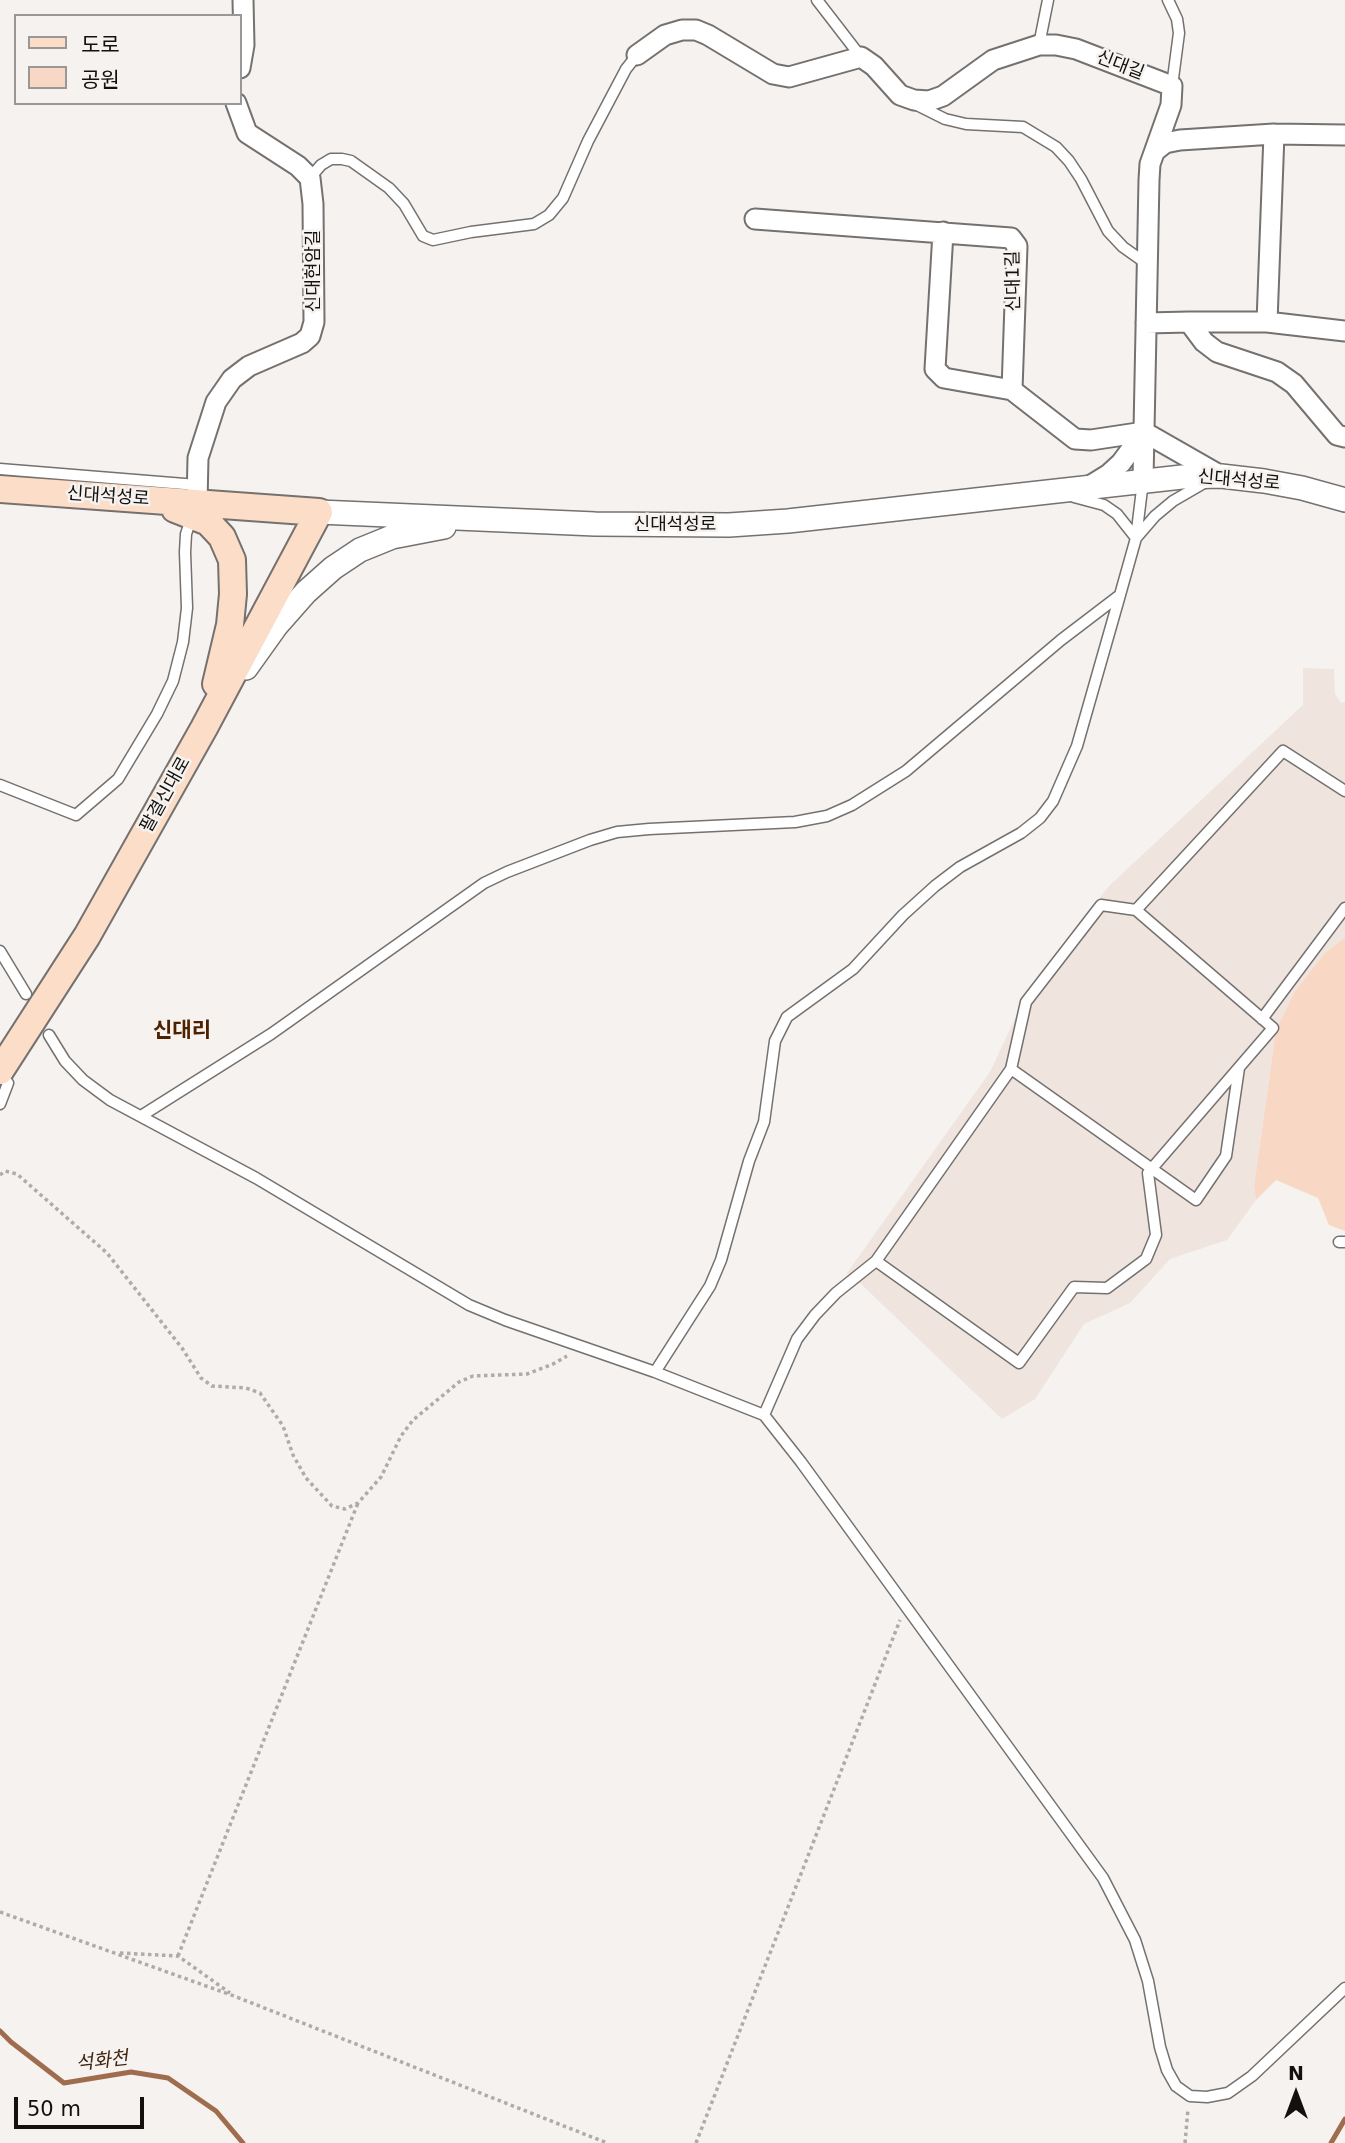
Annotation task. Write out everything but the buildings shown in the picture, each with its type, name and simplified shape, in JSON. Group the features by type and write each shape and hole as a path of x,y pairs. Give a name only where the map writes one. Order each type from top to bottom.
{"main road":[{"name":"신대석성로","path":"0,489 319,512"},
{"path":"195,501 208,522 222,537 232,560 233,582 230,625 222,666 204,727"},
{"name":"팔결신대로","path":"0,1072 87,936 204,727 319,512"}],"street":[{"path":"242,56 243,0"},
{"path":"636,55 665,35 682,30 696,30 773,74 789,77 861,57 874,66 900,95"},
{"name":"신대길","path":"900,95 929,101 943,96 993,60 1039,44 1056,44 1076,49 1172,86"},
{"path":"1143,480 1150,164 1168,115 1172,86"},
{"path":"237,105 247,133 299,166 310,178"},
{"path":"1155,151 1165,143 1181,140 1274,134 1345,135"},
{"path":"1267,322 1274,134"},
{"name":"신대현암길","path":"195,501 198,458 203,438 216,402 232,379 249,366 302,343 310,336 314,322 313,204 310,178"},
{"name":"신대1길","path":"755,219 1011,238 1017,246 1012,390"},
{"path":"943,232 935,369 944,378 1012,390 1075,439 1091,440 1144,432 1221,476"},
{"path":"1189,322 1204,342 1217,352 1277,372 1294,384 1337,435 1345,437"},
{"path":"1146,323 1267,322 1345,331"},
{"path":"1088,487 1121,463 1144,432"},
{"name":"신대석성로","path":"319,512 661,526 729,525 1143,480 1221,476 1303,488 1345,500"},
{"path":"204,727 276,626 306,592 333,568 360,550 392,537 429,529 500,520"}],"lane":[{"path":"817,0 861,57"},
{"path":"1039,44 1048,0"},
{"path":"1168,0 1177,19 1179,33 1172,86"},
{"path":"310,178 321,165 331,159 351,161 389,188 404,204 423,236 433,240 534,224 549,215 563,198 588,141 636,55"},
{"path":"900,95 923,110 945,119 966,124 1023,127 1056,146 1081,179 1108,231 1123,247 1147,265"},
{"path":"0,469 195,501 186,534 187,608 183,642 173,681 157,714 118,779 76,815 0,785"},
{"path":"1136,538 1155,516 1173,501 1195,487 1221,476"},
{"path":"655,1372 710,1286 721,1261 749,1161 764,1122 775,1041 780,1027 797,1009 853,969 903,915 935,886 960,867 1021,833 1040,818 1052,801 1077,746 1120,595 1136,538 1143,480"},
{"path":"1052,491 1104,505 1117,513 1136,538"},
{"path":"141,1116 271,1034 484,883 507,872 617,832 795,822 827,816 852,805 906,771 1061,640 1120,595"},
{"path":"1136,910 1283,751 1345,791"},
{"path":"764,1415 797,1339 836,1293 876,1261 1011,1069 1026,1002 1101,905 1136,910 1273,1028 1148,1173 1156,1235 1146,1259 1107,1288 1074,1287 1019,1363 876,1261"},
{"path":"1262,1019 1345,908"},
{"path":"0,951 26,994"},
{"path":"49,1035 65,1061 83,1080 110,1100 235,1166 469,1305 655,1372 764,1415 801,1462 1108,1887 1135,1940 1148,1981 1160,2047 1167,2070 1176,2086 1190,2096 1208,2097 1228,2093 1252,2076 1345,1989"},
{"path":"1011,1069 1196,1200 1226,1156 1240,1067"},
{"path":"0,1072 8,1083 0,1104"}],"path":[{"path":"0,1175 5,1171 17,1174 107,1253 182,1348 201,1378 212,1386 246,1388 260,1393 284,1426 293,1455 306,1478 332,1506 345,1508 358,1503"},
{"path":"178,1956 358,1503 381,1477 401,1436 413,1420 459,1382 473,1376 527,1374 553,1364 583,1346"},
{"path":"696,2143 905,1607"},
{"path":"0,1912 234,1996 607,2143"},
{"path":"113,1953 178,1956 234,1996"},
{"path":"1185,2143 1190,2096"}],"shaded area":[{"path":"1303,668 1334,669 1335,694 1341,703 1345,702 1345,937 1324,954 1295,991 1276,1030 1254,1186 1256,1200 1227,1240 1170,1259 1130,1303 1084,1324 1035,1399 1002,1419 847,1273 990,1072 1029,989 1109,886 1303,705"}],"green space":[{"path":"1345,937 1345,1231 1329,1225 1318,1198 1276,1180 1256,1200 1254,1186 1276,1030 1295,991 1324,954"}],"waterway":[{"name":"석화천","path":"0,2031 64,2083 131,2072 168,2078 216,2111 243,2143"},
{"path":"1331,2143 1345,2119"}],"district":[{"name":"신대리","path":"182,1032"}]}
